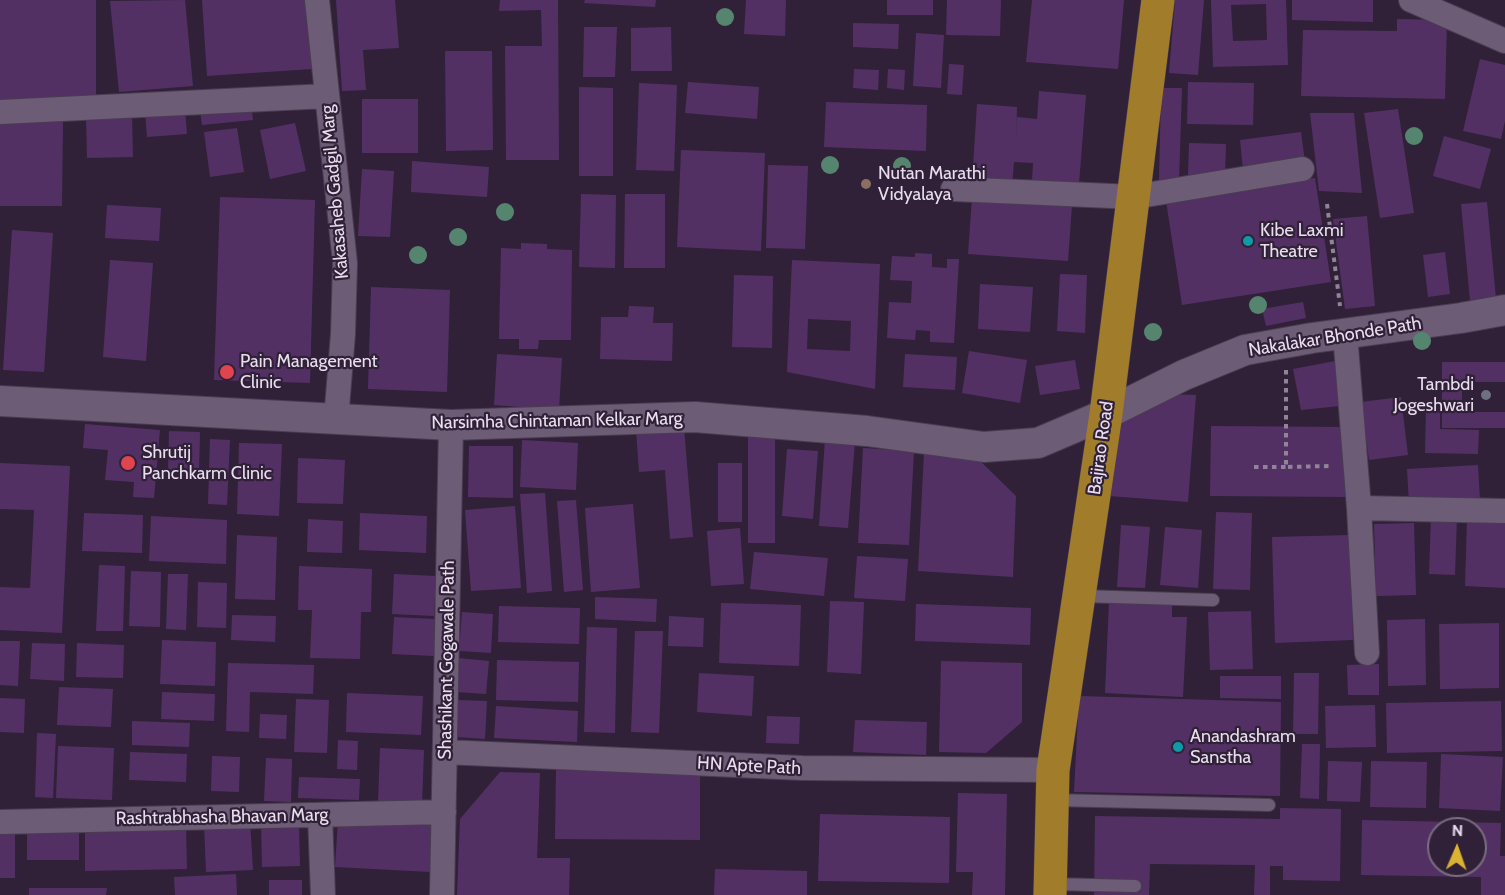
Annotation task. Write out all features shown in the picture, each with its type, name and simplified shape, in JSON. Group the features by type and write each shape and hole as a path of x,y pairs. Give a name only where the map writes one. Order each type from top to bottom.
{"highway":[{"name":"Bajirao Road","path":"1051,889 1052,785 1106,414 1158,0"}],"street":[{"name":"Kakasaheb Gadgil Marg","path":"317,0 345,262 343,334 336,420"},
{"path":"1411,0 1505,41"},
{"path":"0,112 327,96"},
{"path":"953,189 1134,197 1302,169"},
{"name":"Nakalakar Bhonde Path","path":"1106,414 1184,375 1245,350 1505,310"},
{"path":"1345,334 1359,508 1367,653"},
{"name":"Narsimha Chintaman Kelkar Marg","path":"0,401 451,426 695,417 867,431 984,447 1038,443 1106,414"},
{"name":"Shashikant Gogawale Path","path":"442,895 451,426"},
{"path":"1359,508 1505,511"},
{"name":"HN Apte Path","path":"445,752 802,768 1052,785"},
{"name":"Rashtrabhasha Bhavan Marg","path":"0,822 444,812"},
{"path":"320,815 323,895"}],"lane":[{"path":"1079,596 1213,600"},
{"path":"1052,785 1269,805"},
{"path":"1051,889 1135,886"}],"path":[{"path":"1327,204 1345,334"},
{"path":"1286,342 1286,467"},
{"path":"1254,468 1356,466"}],"building":[{"path":"0,0 96,0 96,101 0,100"},
{"path":"185,0 193,86 119,92 110,1"},
{"path":"202,0 307,0 312,69 207,76"},
{"path":"336,0 395,0 399,48 363,50 366,90 342,91"},
{"path":"500,0 558,0 559,160 506,160 505,46 542,46 541,10 499,11"},
{"path":"585,0 656,0 655,7 584,3"},
{"path":"746,0 786,0 785,36 744,34"},
{"path":"887,0 933,0 933,15 887,15"},
{"path":"947,0 1001,0 1000,36 946,35"},
{"path":"1032,0 1124,0 1118,69 1026,62"},
{"path":"1175,0 1204,0 1198,75 1169,73"},
{"path":"1211,0 1286,0 1288,65 1213,67","holes":["1266,4 1267,40 1233,41 1231,5"]},
{"path":"1292,0 1373,0 1373,22 1292,20"},
{"path":"1397,19 1447,20 1445,99 1301,96 1303,30 1397,31"},
{"path":"853,23 899,24 898,49 853,47"},
{"path":"584,27 617,27 615,77 583,77"},
{"path":"671,27 672,71 631,71 631,28"},
{"path":"916,33 944,35 941,88 913,86"},
{"path":"445,51 492,51 493,150 446,151"},
{"path":"1480,59 1505,65 1505,121 1501,139 1463,131"},
{"path":"949,64 964,65 962,95 947,94"},
{"path":"854,69 879,70 878,90 853,88"},
{"path":"888,69 905,70 904,90 887,88"},
{"path":"688,82 759,87 757,119 685,113"},
{"path":"1188,82 1254,83 1253,125 1187,124"},
{"path":"639,83 677,85 674,171 636,170"},
{"path":"579,87 613,88 613,176 579,176"},
{"path":"1161,88 1182,88 1179,182 1159,182"},
{"path":"1039,91 1086,95 1079,184 1032,181 1033,163 1014,162 1012,185 972,182 977,104 1017,107 1016,143 1017,117 1037,119"},
{"path":"362,99 418,99 418,153 362,153"},
{"path":"826,102 927,105 926,151 824,147"},
{"path":"251,103 253,120 202,125 200,109"},
{"path":"1398,109 1414,213 1380,218 1364,113"},
{"path":"185,110 187,134 147,137 145,113"},
{"path":"1310,113 1354,113 1362,193 1319,191"},
{"path":"132,116 133,157 87,158 86,117"},
{"path":"0,122 63,122 62,206 0,206"},
{"path":"295,123 306,171 270,179 260,130"},
{"path":"237,128 244,172 210,177 204,132"},
{"path":"1301,132 1305,162 1243,169 1240,140"},
{"path":"1444,136 1491,149 1480,189 1433,176"},
{"path":"1189,143 1226,144 1225,176 1188,175"},
{"path":"681,150 765,153 761,251 677,247"},
{"path":"412,161 489,167 487,197 411,192"},
{"path":"768,165 808,166 805,249 766,248"},
{"path":"362,169 394,171 390,237 358,236"},
{"name":"Kibe Laxmi Theatre","path":"1315,178 1331,282 1182,305 1166,201"},
{"path":"581,194 616,195 615,268 579,267"},
{"path":"625,194 665,194 665,268 624,268"},
{"path":"220,197 315,200 310,383 214,380"},
{"path":"972,198 1072,205 1068,261 968,254"},
{"path":"1487,202 1496,299 1470,301 1461,204"},
{"path":"107,205 161,208 159,241 105,238"},
{"path":"1367,216 1375,306 1345,309 1333,219"},
{"path":"12,230 53,233 44,372 3,370"},
{"path":"521,243 547,244 547,249 572,250 571,340 539,340 538,349 519,349 519,339 499,339 501,248 521,249"},
{"path":"1445,252 1450,294 1428,297 1423,255"},
{"path":"915,253 932,254 932,267 947,268 947,259 959,259 954,343 930,342 930,331 916,330 915,340 887,338 889,302 911,303 912,281 890,280 892,256 915,257"},
{"path":"110,260 153,263 146,361 103,357"},
{"path":"792,260 880,264 875,389 787,372","holes":["808,319 851,321 850,351 807,349"]},
{"path":"1060,274 1087,275 1085,333 1057,331"},
{"path":"734,275 773,276 772,348 732,347"},
{"path":"980,284 1033,287 1030,332 978,329"},
{"path":"371,287 450,290 447,392 368,389"},
{"path":"1303,302 1306,318 1266,326 1262,309"},
{"path":"629,306 654,307 653,323 673,323 672,361 600,359 601,317 628,317"},
{"path":"969,351 1027,360 1020,403 962,393"},
{"path":"497,354 562,358 559,410 494,405"},
{"path":"905,354 957,357 955,390 903,387"},
{"path":"1075,360 1080,389 1040,395 1035,366"},
{"path":"1335,361 1340,406 1301,410 1293,369"},
{"path":"1442,362 1505,362 1505,382 1462,382 1462,412 1505,412 1505,428 1442,428"},
{"path":"1167,394 1196,395 1188,502 1109,496 1116,424"},
{"path":"1401,397 1408,455 1369,460 1361,402"},
{"path":"1426,407 1440,408 1440,429 1479,430 1478,454 1425,453"},
{"path":"85,424 160,430 154,498 133,497 134,482 105,480 108,450 83,448"},
{"path":"1211,426 1348,427 1348,497 1210,496"},
{"path":"684,427 693,537 670,539 665,470 639,472 636,430"},
{"path":"169,431 200,432 199,473 168,472"},
{"path":"748,433 775,433 775,543 748,543"},
{"path":"210,439 230,440 227,505 208,504"},
{"path":"825,439 855,442 848,528 819,526"},
{"path":"522,440 578,443 576,490 520,487"},
{"path":"239,443 282,444 279,516 237,514"},
{"path":"469,446 513,446 513,498 468,497"},
{"path":"863,448 914,451 909,545 858,543"},
{"path":"787,449 818,451 813,519 782,516"},
{"path":"924,452 975,456 1016,496 1013,577 918,571"},
{"path":"298,458 345,460 343,504 297,503"},
{"path":"0,463 70,466 62,633 0,630 0,587 30,588 34,510 0,509"},
{"path":"718,463 742,463 742,522 718,522"},
{"path":"1478,465 1480,500 1409,504 1407,469"},
{"path":"545,493 552,591 527,593 520,494"},
{"path":"576,500 583,590 564,592 557,501"},
{"path":"633,504 640,588 591,592 585,508"},
{"path":"515,506 521,588 471,591 465,510"},
{"path":"1216,512 1252,513 1250,590 1213,589"},
{"path":"84,513 143,515 142,553 82,551"},
{"path":"360,513 427,516 426,553 359,550"},
{"path":"151,516 227,520 226,564 149,561"},
{"path":"1431,516 1457,517 1455,575 1429,574"},
{"path":"308,519 343,521 342,553 307,552"},
{"path":"1467,520 1505,521 1505,588 1465,586"},
{"path":"1414,523 1416,595 1376,596 1374,524"},
{"path":"1121,525 1150,527 1145,588 1117,587"},
{"path":"1165,527 1202,530 1198,588 1160,585"},
{"path":"740,528 744,584 711,586 707,531"},
{"path":"237,535 277,537 275,600 235,599"},
{"path":"1350,535 1353,640 1275,643 1272,537"},
{"path":"754,552 828,558 824,596 750,589"},
{"path":"857,556 908,559 905,601 854,598"},
{"path":"99,565 125,566 123,631 96,631"},
{"path":"299,566 372,569 371,612 361,612 360,659 310,658 312,610 298,610"},
{"path":"131,571 161,572 160,627 129,626"},
{"path":"168,574 188,574 186,630 166,629"},
{"path":"394,574 436,576 434,616 392,614"},
{"path":"198,582 227,583 226,628 197,627"},
{"path":"595,597 657,599 656,622 595,619"},
{"path":"830,601 864,602 861,674 827,672"},
{"path":"1109,601 1172,603 1172,617 1187,617 1183,697 1105,693"},
{"path":"721,603 801,605 799,666 719,663"},
{"path":"916,604 1031,608 1030,645 915,641"},
{"path":"499,606 580,608 579,644 498,642"},
{"path":"1251,611 1253,669 1210,670 1208,612"},
{"path":"462,612 493,614 491,653 459,651"},
{"path":"232,615 276,616 275,642 231,640"},
{"path":"669,616 704,618 703,647 668,646"},
{"path":"394,617 435,619 434,656 392,654"},
{"path":"1425,619 1426,685 1388,686 1387,620"},
{"path":"1499,623 1499,688 1440,689 1439,624"},
{"path":"587,627 617,628 615,733 584,732"},
{"path":"635,631 663,631 659,733 631,732"},
{"path":"162,640 216,642 215,686 160,684"},
{"path":"0,641 20,641 18,686 0,685"},
{"path":"32,643 65,644 64,681 30,679"},
{"path":"77,643 124,645 123,678 76,677"},
{"path":"458,658 489,661 486,694 456,692"},
{"path":"497,660 579,662 578,702 496,700"},
{"path":"941,661 1022,663 1022,722 986,753 939,752"},
{"path":"228,663 314,665 313,694 250,692 249,732 226,731"},
{"path":"1379,664 1379,695 1348,695 1347,665"},
{"path":"699,673 754,676 752,716 697,712"},
{"path":"1294,673 1319,673 1318,734 1293,734"},
{"path":"1220,676 1281,676 1281,699 1220,698"},
{"path":"59,687 113,689 111,727 57,725"},
{"path":"162,692 215,694 214,721 161,719"},
{"path":"347,693 423,696 421,735 346,732"},
{"name":"Anandashram Sanstha","path":"1079,696 1281,702 1280,796 1074,792"},
{"path":"0,698 25,699 24,733 0,732"},
{"path":"296,699 329,700 327,753 294,752"},
{"path":"458,700 487,701 485,739 456,737"},
{"path":"1501,701 1502,751 1387,753 1386,703"},
{"path":"1375,705 1376,747 1326,748 1325,706"},
{"path":"496,706 578,711 577,742 494,738"},
{"path":"260,714 287,715 286,739 259,738"},
{"path":"767,716 800,717 799,744 766,743"},
{"path":"855,720 927,722 926,755 853,752"},
{"path":"132,721 190,723 189,747 132,745"},
{"path":"37,733 56,734 53,798 35,797"},
{"path":"338,740 358,741 357,770 337,769"},
{"path":"1302,744 1320,744 1319,799 1300,798"},
{"path":"58,746 114,748 112,800 56,798"},
{"path":"380,748 424,750 422,805 378,803"},
{"path":"130,752 187,754 186,782 129,780"},
{"path":"1441,754 1503,757 1500,811 1439,808"},
{"path":"212,756 240,757 239,792 211,791"},
{"path":"266,758 292,759 291,802 264,801"},
{"path":"1328,761 1362,762 1360,802 1327,801"},
{"path":"1371,761 1427,762 1426,808 1370,807"},
{"path":"556,770 700,771 700,840 555,839"},
{"path":"500,772 540,773 537,858 570,858 569,895 457,895 460,819"},
{"path":"299,777 360,779 359,800 298,798"},
{"path":"958,793 1007,794 1005,895 972,895 973,872 956,872"},
{"path":"1280,808 1341,809 1340,881 1283,880 1283,866 1270,866 1270,895 1254,895 1255,865 1150,864 1149,895 1094,895 1095,816 1280,819"},
{"path":"820,814 950,817 949,883 818,881"},
{"path":"338,820 434,825 431,872 335,867"},
{"path":"1362,820 1427,821 1427,876 1361,875"},
{"path":"250,821 253,870 206,872 204,824"},
{"path":"299,823 300,866 262,867 261,824"},
{"path":"1487,823 1501,823 1500,856 1505,856 1505,895 1481,895 1481,877 1487,877"},
{"path":"186,827 187,869 85,871 85,828"},
{"path":"0,830 15,830 15,878 0,878"},
{"path":"27,831 79,831 79,860 27,860"},
{"path":"715,869 807,871 807,895 714,895"},
{"path":"236,874 237,895 175,895 174,877"},
{"path":"269,880 302,880 302,895 269,895"},
{"path":"29,888 107,888 106,895 29,895"}],"place":[{"name":"Nutan Marathi Vidyalaya","path":"866,184"},
{"name":"Kibe Laxmi Theatre","path":"1248,241"},
{"name":"Pain Management Clinic","path":"227,372"},
{"name":"Tambdi Jogeshwari","path":"1486,395"},
{"name":"Shrutij Panchkarm Clinic","path":"128,463"},
{"name":"Anandashram Sanstha","path":"1178,747"}]}
